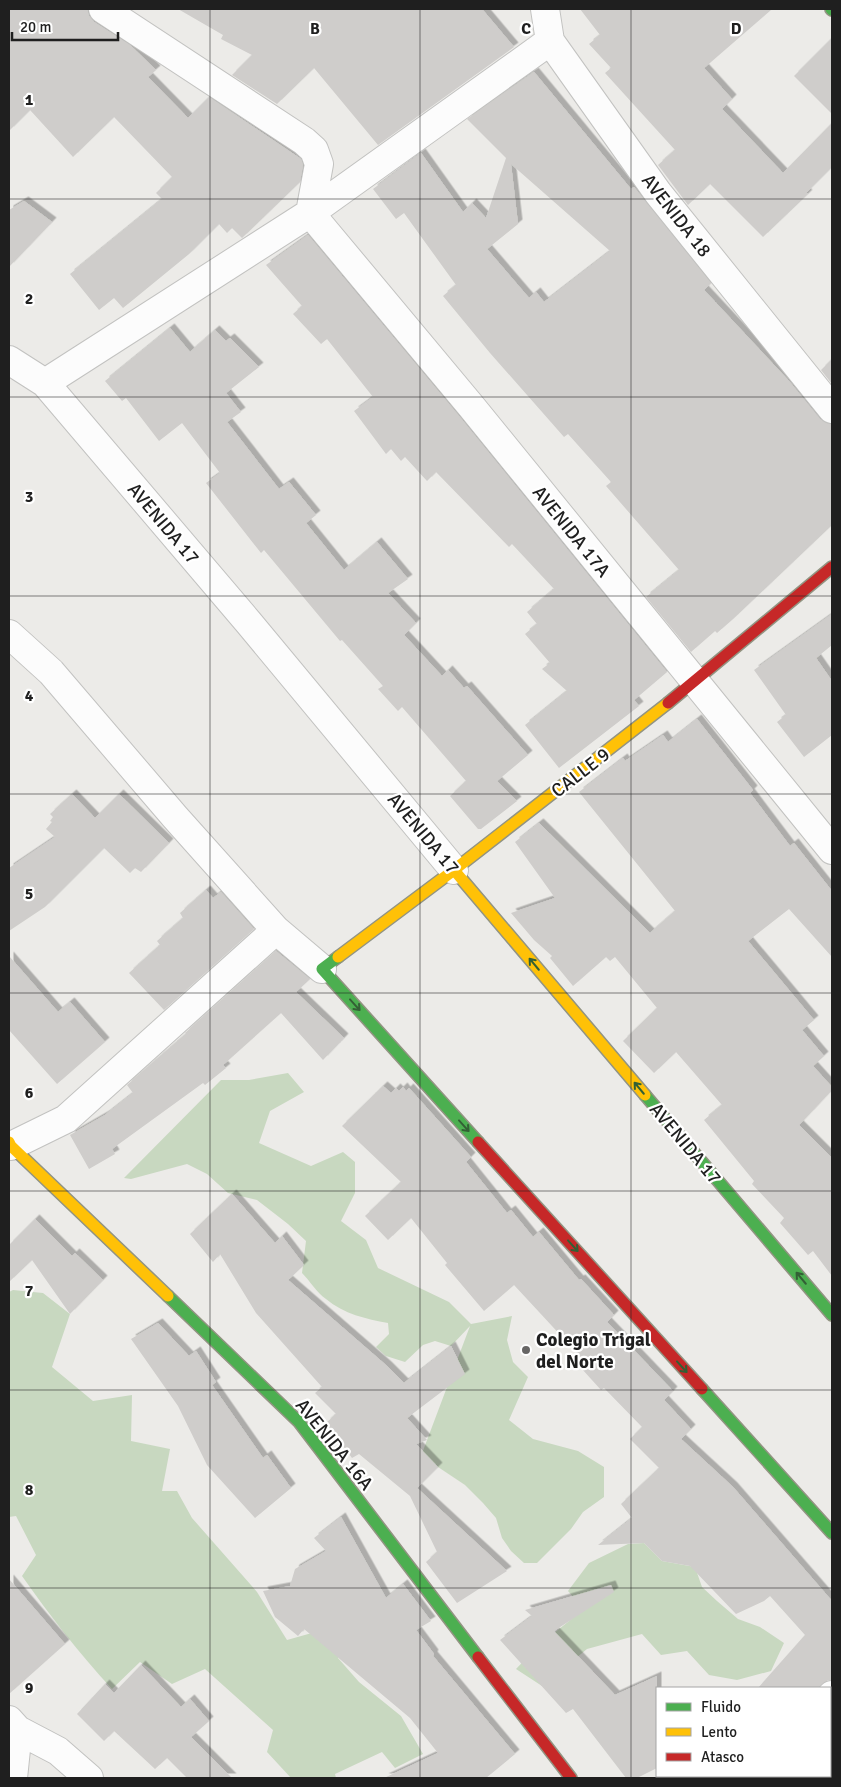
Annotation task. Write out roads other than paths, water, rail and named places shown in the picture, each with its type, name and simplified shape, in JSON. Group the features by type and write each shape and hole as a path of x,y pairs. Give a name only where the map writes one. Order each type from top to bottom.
{"main road":[{"name":"CALLE 9","path":"322,969 454,870 695,682 832,567"},
{"name":"AVENIDA 17","path":"454,870 832,1316"},
{"path":"322,969 832,1533"},
{"name":"AVENIDA 16A","path":"10,1144 299,1422 571,1778"}],"street":[{"path":"103,9 304,141 314,150 319,164 310,213"},
{"name":"AVENIDA 18","path":"545,9 550,40 658,193 832,409"},
{"path":"46,383 310,213 550,40"},
{"name":"AVENIDA 17A","path":"310,213 471,406 832,850"},
{"name":"AVENIDA 17","path":"9,360 46,383 454,870"},
{"path":"9,634 51,672 175,817 276,930 322,969"},
{"path":"10,1144 66,1119 276,930"},
{"path":"13,1725 13,1778"},
{"path":"13,1725 58,1751 89,1778"}],"place":[{"name":"Colegio Trigal del Norte","path":"526,1350"}]}
